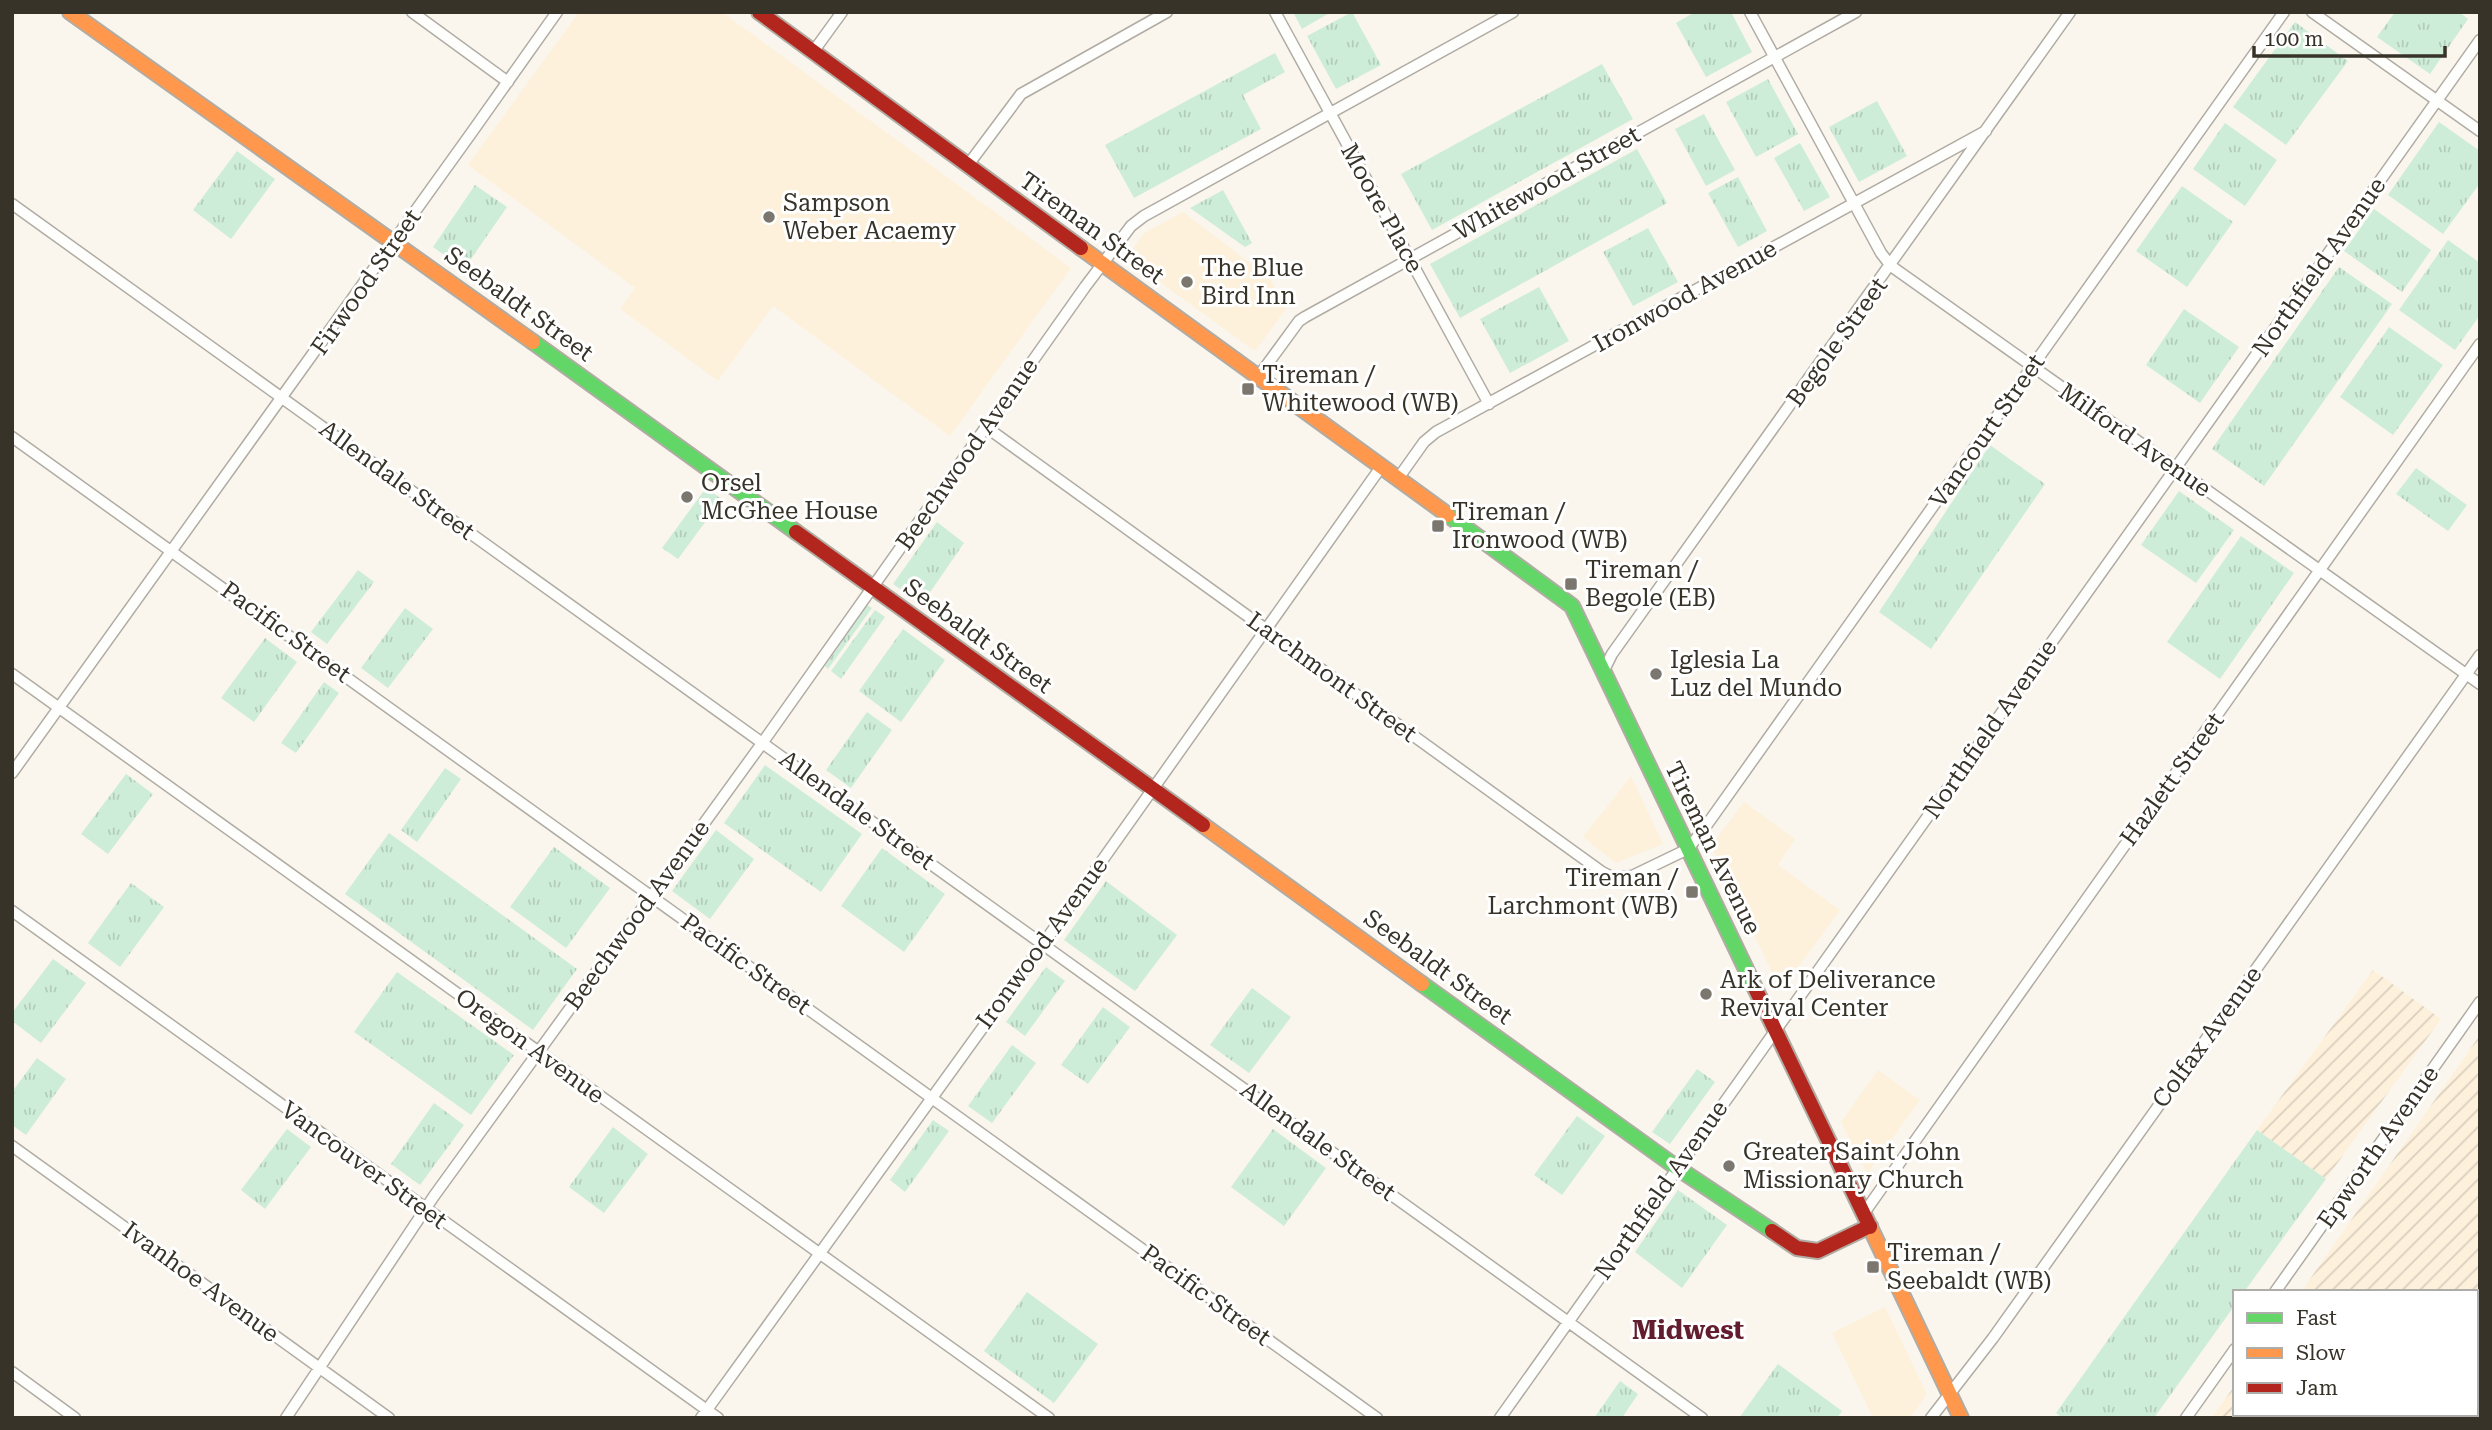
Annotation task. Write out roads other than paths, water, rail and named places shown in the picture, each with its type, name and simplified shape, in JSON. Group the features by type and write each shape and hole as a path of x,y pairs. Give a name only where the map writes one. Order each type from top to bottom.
{"street":[{"name":"Seebaldt Street","path":"70,12 394,242 1676,1167 1797,1248 1818,1251 1867,1220"},
{"path":"412,12 508,82"},
{"name":"Firwood Street","path":"12,772 283,398 557,12"},
{"name":"Tireman Street","path":"759,12 1398,480"},
{"path":"813,52 842,12"},
{"path":"968,165 1021,94 1167,12"},
{"name":"Moore Place","path":"1275,12 1489,404"},
{"name":"Beechwood Avenue","path":"286,1418 425,1209 763,742 1131,226 1144,216 1513,12"},
{"name":"Milford Avenue","path":"1750,12 1881,253 1891,266 2480,684"},
{"name":"Whitewood Street","path":"1258,377 1299,321 1856,12"},
{"name":"Begole Street","path":"1603,672 1612,654 2070,12"},
{"name":"Vancourt Street","path":"1688,849 2284,12"},
{"path":"2312,12 2480,131"},
{"name":"Northfield Avenue","path":"1500,1418 2480,40"},
{"name":"Ironwood Avenue","path":"1398,480 1429,437 1988,130"},
{"name":"Allendale Street","path":"12,204 1702,1418"},
{"name":"Hazlett Street","path":"1867,1220 2480,344"},
{"name":"Larchmont Street","path":"986,427 1602,872 1614,878 1624,878 1688,849"},
{"name":"Pacific Street","path":"12,437 172,549 1377,1418"},
{"name":"Ironwood Avenue","path":"704,1414 1043,944 1381,467"},
{"name":"Tireman Avenue","path":"1398,480 1572,606 1961,1418"},
{"name":"Colfax Avenue","path":"1931,1418 1993,1338 2480,655"},
{"name":"Oregon Avenue","path":"12,674 1049,1418"},
{"name":"Vancouver Street","path":"12,911 704,1414 718,1418"},
{"name":"Epworth Avenue","path":"2276,1290 2480,1002"},
{"name":"Ivanhoe Avenue","path":"12,1146 389,1418"},
{"path":"2186,1418 2233,1352"},
{"path":"12,1372 75,1418"}],"place":[{"name":"Sampson Weber Acaemy","path":"769,217"},
{"name":"The Blue Bird Inn","path":"1187,282"},
{"name":"Tireman / Whitewood (WB)","path":"1248,389"},
{"name":"Orsel McGhee House","path":"687,497"},
{"name":"Tireman / Ironwood (WB)","path":"1438,526"},
{"name":"Tireman / Begole (EB)","path":"1571,584"},
{"name":"Iglesia La Luz del Mundo","path":"1656,674"},
{"name":"Tireman / Larchmont (WB)","path":"1692,892"},
{"name":"Ark of Deliverance Revival Center","path":"1706,994"},
{"name":"Greater Saint John Missionary Church","path":"1729,1166"},
{"name":"Tireman / Seebaldt (WB)","path":"1873,1267"}],"district":[{"name":"Midwest","path":"1688,1330"}]}
